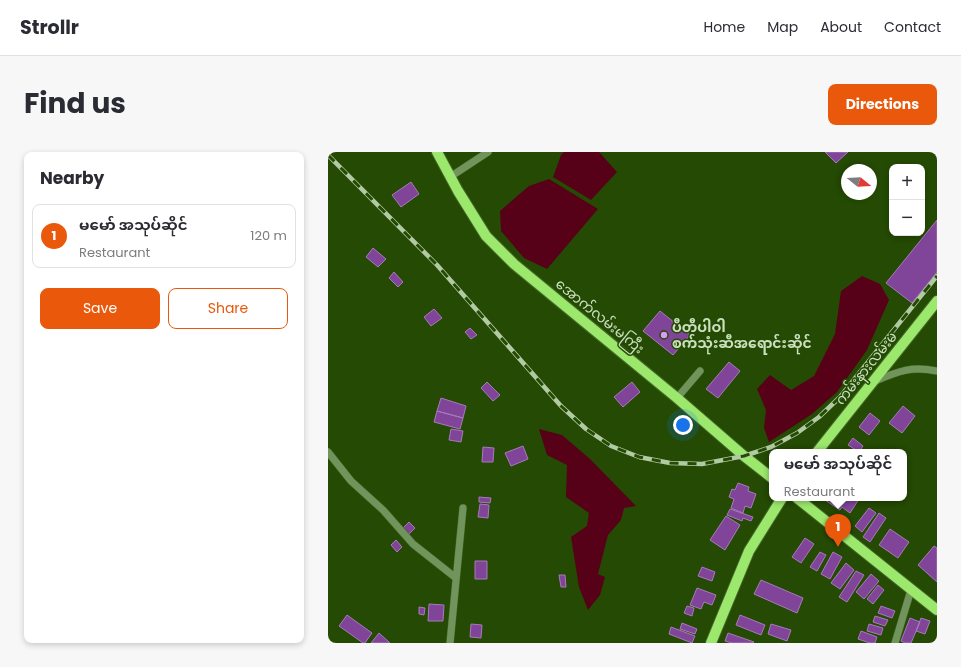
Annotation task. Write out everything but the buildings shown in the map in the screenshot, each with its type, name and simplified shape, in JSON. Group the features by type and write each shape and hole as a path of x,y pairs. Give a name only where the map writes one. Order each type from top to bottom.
{"main road":[{"name":"အောက်လမ်းမကြီး","path":"437,152 474,219 486,236 514,264 769,476"},
{"name":"ကမ်းနားလမ်းမ","path":"819,449 937,302"},
{"path":"711,643 749,552 780,501"},
{"path":"801,501 937,610"}],"street":[{"path":"450,177 488,152"},
{"path":"873,382 901,370 925,369 937,372"},
{"path":"677,398 700,371"},
{"path":"328,452 352,481 383,510 413,544 456,578"},
{"path":"450,643 463,508"},
{"path":"895,643 911,590"}],"shaded area":[{"path":"564,152 599,152 617,172 591,200 553,177 561,155"},
{"path":"549,179 598,209 547,269 524,258 501,231 500,211 529,186"},
{"path":"862,276 880,284 889,300 867,350 837,392 812,414 769,442 764,428 766,410 757,389 770,375 791,390 814,376 835,334 841,291"},
{"path":"539,429 562,435 590,459 636,506 624,508 621,520 608,535 598,574 605,577 600,595 588,610 579,587 571,537 587,526 589,513 566,497 567,465 547,455"}],"railway":[{"path":"328,155 437,265 561,406 586,429 611,446 639,457 670,463 702,464 744,456 771,447 797,433 819,417 840,397 937,276"}],"place":[{"name":"ပီတီပါဝါ စက်သုံးဆီအရောင်းဆိုင်","path":"664,335"},
{"name":"မမော် အသုပ်ဆိုင်","path":"838,547"}]}
